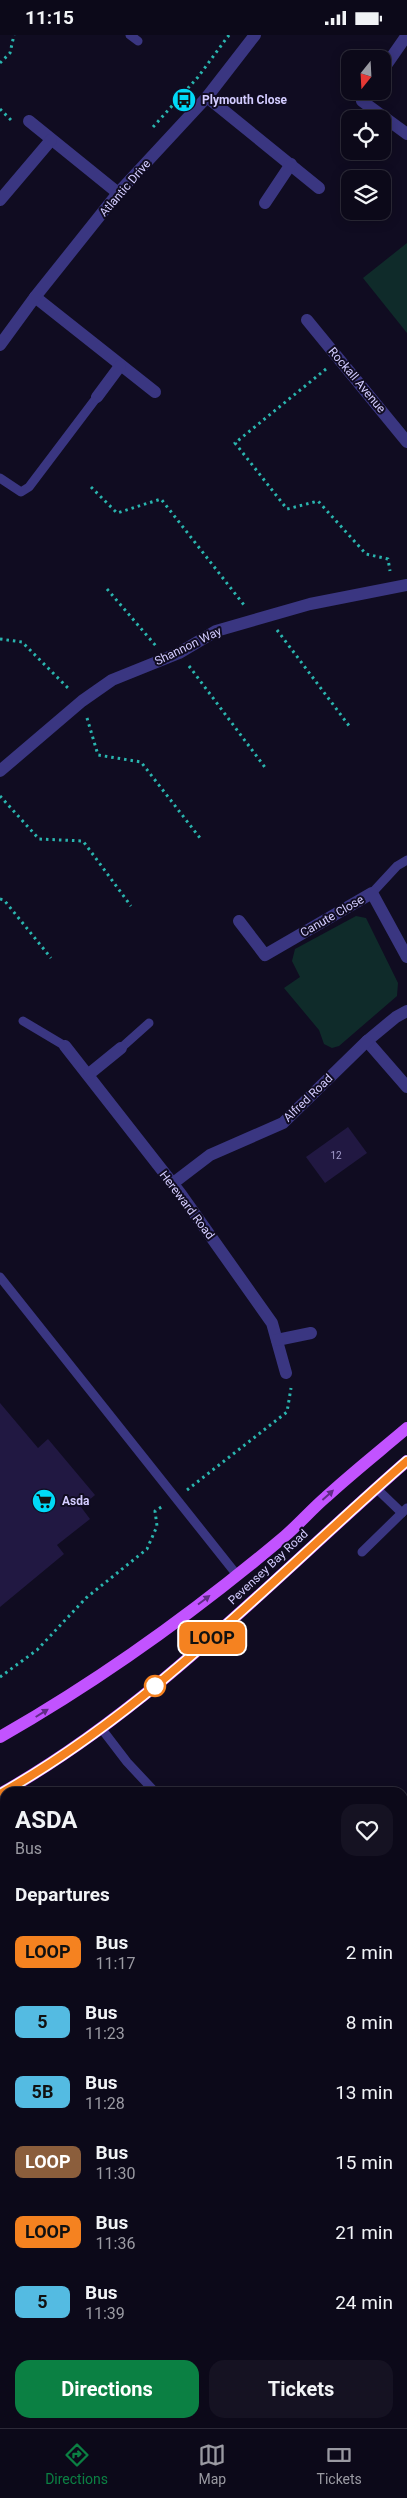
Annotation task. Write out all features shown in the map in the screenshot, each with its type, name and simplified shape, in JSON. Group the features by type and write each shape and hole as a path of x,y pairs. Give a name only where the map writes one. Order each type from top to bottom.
{"main road":[{"name":"Pevensey Bay Road","path":"0,1737 42,1713 140,1647 237,1575 287,1534 326,1497 407,1428"},
{"name":"Pevensey Bay Road","path":"11,1787 101,1728 186,1662 376,1487 407,1461"}],"street":[{"name":"Atlantic Drive","path":"0,345 35,297 118,193 207,97 255,35"},
{"path":"391,58 407,35"},
{"path":"207,97 319,188"},
{"path":"363,100 407,134"},
{"path":"28,121 118,193"},
{"path":"0,200 51,140"},
{"path":"265,203 291,165"},
{"path":"35,297 155,392"},
{"name":"Rockall Avenue","path":"307,320 407,442"},
{"path":"97,397 120,366"},
{"name":"Shannon Way","path":"0,771 82,701 112,680 179,653 216,631 310,604 407,585"},
{"name":"Canute Close","path":"239,921 265,955 372,893 407,957"},
{"name":"Alfred Road","path":"172,1184 210,1155 283,1123 368,1041 396,1017 407,1011"},
{"path":"368,1041 407,1087"},
{"name":"Hereward Road","path":"65,1046 89,1074 172,1184 272,1323 286,1373"},
{"path":"89,1074 121,1048"},
{"path":"276,1340 312,1333"}],"lane":[{"path":"130,35 138,41"},
{"path":"0,478 21,492 29,487 97,397"},
{"path":"372,893 397,866 407,860"},
{"path":"24,1021 65,1046"},
{"path":"121,1048 149,1023"},
{"path":"0,1277 237,1575"},
{"path":"362,1552 405,1511 376,1487"},
{"path":"101,1728 127,1762 150,1787"}],"path":[{"path":"0,63 10,53 14,35"},
{"path":"339,358 235,443 287,509 318,501 366,554 388,559 394,587"},
{"path":"91,487 117,513 161,499 350,727"},
{"path":"108,589 166,658"},
{"path":"0,639 22,642 82,701 98,755 141,762 200,838"},
{"path":"179,653 267,770"},
{"path":"0,796 39,839 83,841 131,906"},
{"path":"0,899 4,900 51,958"},
{"path":"0,1677 37,1650 86,1598 147,1549 157,1526 154,1511 177,1498 287,1412 291,1391 286,1373"}],"green space":[{"path":"407,243 407,333 363,278"},
{"path":"356,916 366,918 398,983 397,996 339,1046 332,1048 324,1044 319,1030 284,988 300,977 292,961 295,949"}],"building":[{"path":"348,1127 367,1153 325,1183 306,1157"},
{"name":"Asda","path":"0,1403 38,1448 48,1439 95,1495 81,1507 90,1519 57,1545 64,1554 0,1607"}],"bus line":[{"name":"LOOP","path":"11,1787 88,1738 186,1662 407,1461"}],"place":[{"name":"Plymouth Close","path":"184,100"},
{"name":"Asda","path":"44,1501"}]}
